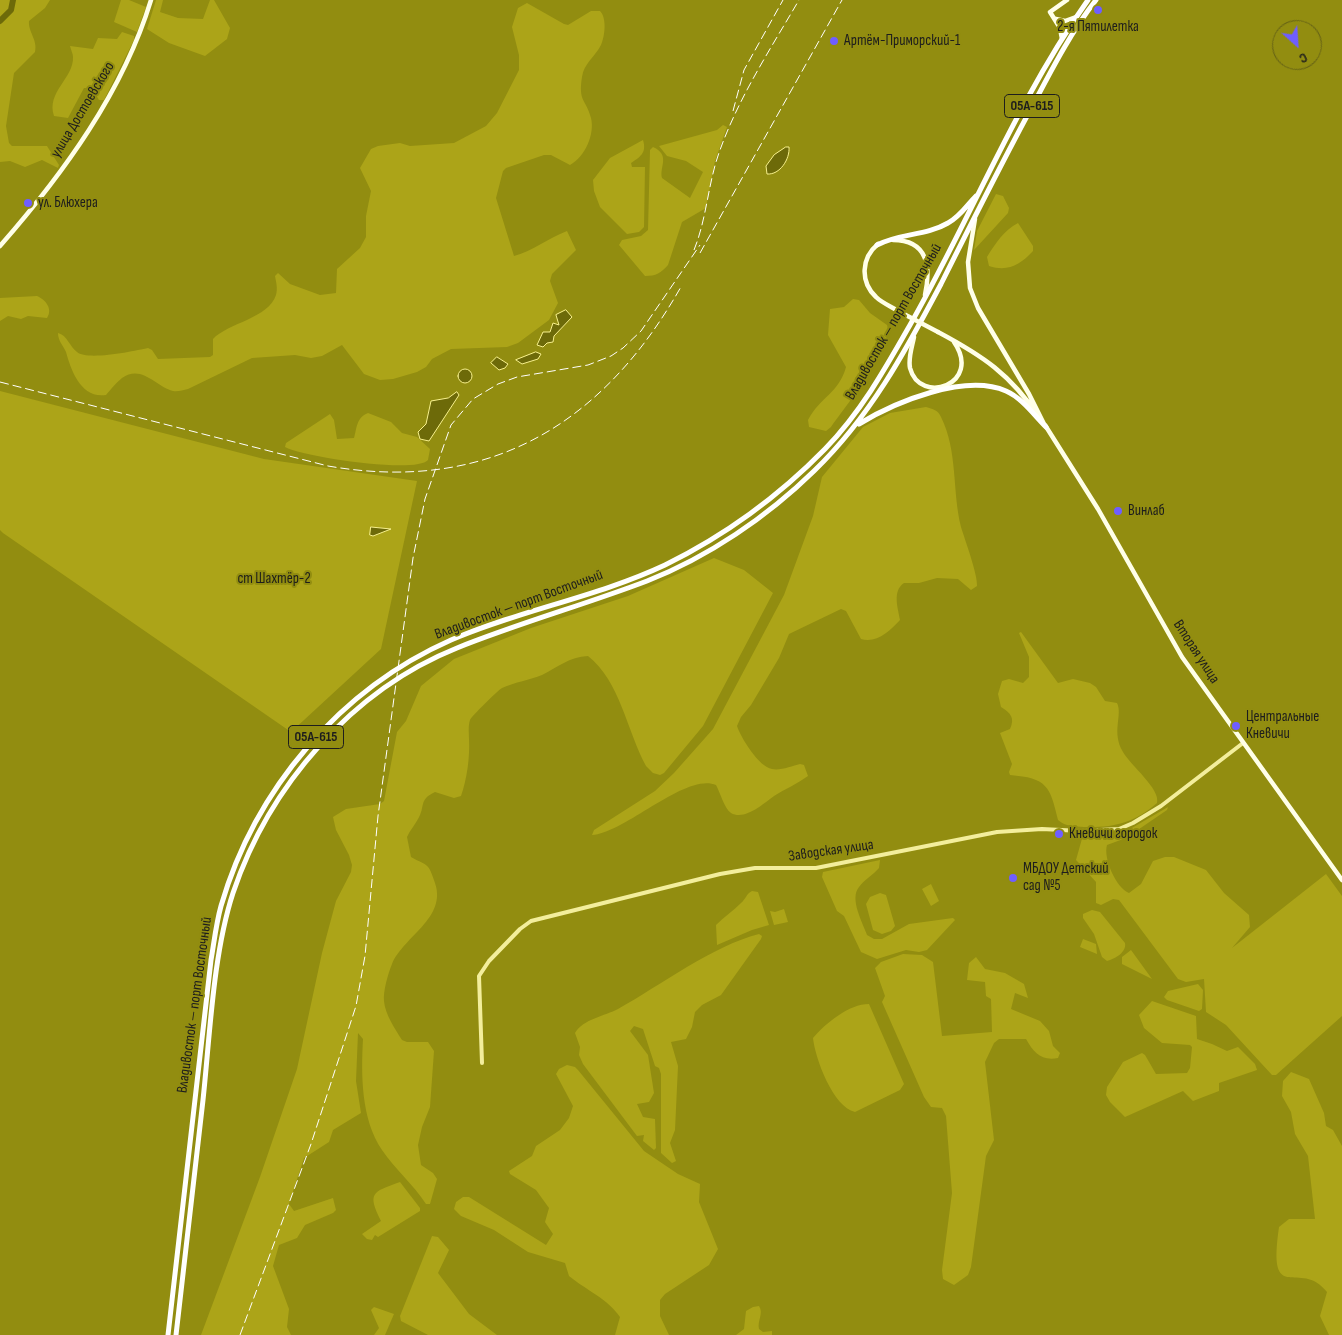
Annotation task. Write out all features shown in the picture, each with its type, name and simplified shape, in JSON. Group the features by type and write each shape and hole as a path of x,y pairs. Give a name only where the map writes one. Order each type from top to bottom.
{"highway":[{"name":"Владивосток — порт Восточный","path":"168,1335 211,960 220,911 238,860 280,781 324,729 355,700 416,657 454,639 664,565 715,538 763,504 807,468 848,424 882,374 923,301 1062,39 1088,0"},
{"name":"Владивосток — порт Восточный","path":"176,1335 212,1015 224,928 233,894 254,842 283,792 326,738 357,708 416,667 454,649 649,580 718,545 794,490 857,426 882,391 914,335 1052,68 1096,0"},
{"path":"877,244 889,238 925,232 946,225 965,210 980,192"},
{"path":"857,426 875,414 905,402 943,390 973,384 1007,392 1019,400 1046,427"}],"main road":[{"name":"улица Достоевского","path":"0,246 80,144 128,58 151,0"},
{"path":"1062,39 1056,19 1050,12 1066,0"},
{"path":"1056,19 1065,21 1076,17"},
{"path":"976,216 968,262 970,288 978,308 1029,394 1046,427"},
{"path":"923,301 928,280 928,265 918,248 903,241 877,244 866,259 865,280 877,298 976,352 1004,374 1028,401 1046,427"},
{"path":"914,335 909,358 910,368 919,382 928,387 946,386 954,381 960,372 960,350 953,340"},
{"name":"Вторая улица","path":"1046,427 1098,509 1182,657 1342,880"}],"street":[{"name":"Заводская улица","path":"482,1063 479,976 488,961 520,929 531,921 720,874 755,868 816,868 997,832 1042,829 1101,831 1119,829 1133,824 1161,806 1243,743"}],"green space":[{"path":"0,0 50,0 45,8 29,21 36,48 35,52 14,73 6,126 9,143 12,146 47,146 59,165 58,168 42,160 25,167 10,161 0,162"},
{"path":"121,0 129,0 146,7 137,32 114,22"},
{"path":"156,0 163,0 160,12 178,18 203,19 210,0 214,0 230,28 227,39 205,56 169,43 147,29"},
{"path":"527,3 568,25 591,11 600,11 604,18 604,37 599,49 587,64 582,77 582,96 592,124 590,138 584,151 570,165 551,155 544,155 506,168 503,171 496,198 514,256 567,231 576,250 552,274 550,281 558,303 549,320 518,343 507,347 451,349 432,359 426,367 417,372 393,379 380,380 364,374 342,345 322,356 311,358 295,355 252,358 188,389 179,391 167,389 149,378 136,374 129,374 122,378 106,395 97,395 90,392 78,382 58,333 64,336 75,350 82,355 111,354 148,348 152,350 158,359 210,357 213,355 213,339 220,333 257,315 272,303 277,292 275,276 278,273 290,284 320,295 336,293 337,269 360,248 366,237 366,216 371,191 360,168 371,149 378,146 400,143 410,146 454,143 486,126 497,113 519,70 519,55 512,27 518,8"},
{"path":"122,32 134,36 134,40 104,100 99,100 92,88 84,88 68,118 54,116 54,100 72,65 73,56 70,46 93,49 98,38 117,39"},
{"path":"723,125 727,127 715,161 706,208 682,222 668,265 658,274 645,276 619,245 622,240 641,236 648,230 650,150 653,147 662,154 662,178 690,198 703,172 686,161 667,156 659,146 717,130"},
{"path":"643,140 644,148 640,157 631,163 632,167 645,167 644,227 639,232 627,234 600,207 594,191 593,180 610,158"},
{"path":"996,194 1003,196 1009,208 1008,213 974,250 977,231"},
{"path":"1018,223 1033,246 1033,251 1023,260 1008,268 989,266 987,257 993,247 1004,233"},
{"path":"37,296 48,305 49,315 47,318 28,316 21,319 8,316 0,321 0,298"},
{"path":"853,299 859,300 870,313 887,325 887,334 883,347 866,377 831,427 826,431 809,427 808,420 839,383 846,367 828,335 830,309 844,307"},
{"name":"ст Шахтёр-2","path":"0,391 264,459 417,481 381,649 291,732 0,530"},
{"path":"926,407 933,409 941,417 950,443 958,513 977,586 971,590 958,579 937,578 919,583 904,583 900,586 897,595 900,620 882,636 872,640 861,639 846,611 841,609 789,634 779,658 737,726 756,758 767,767 782,769 800,764 804,765 808,776 804,779 754,810 742,815 736,815 729,811 716,785 703,783 672,795 621,825 606,832 592,835 594,830 655,791 674,773 713,729 784,595 813,516 822,477 863,427 890,413"},
{"path":"368,413 391,422 402,433 417,437 430,449 428,460 419,464 382,465 335,459 285,447 286,443 330,414 334,420 337,439 354,438 359,420"},
{"path":"714,558 744,570 773,593 703,726 664,773 660,775 653,773 646,766 622,707 599,666 588,656 575,658 542,675 502,688 490,698 469,722 468,760 461,796 454,798 435,792 426,798 417,821 407,837 411,857 425,864 431,871 437,895 430,917 405,944 392,964 386,982 384,1001 388,1016 402,1040 407,1042 428,1042 434,1051 430,1107 422,1127 418,1145 421,1165 433,1173 437,1179 430,1204 426,1204 387,1157 375,1138 366,1111 362,1067 363,1039 358,1033 356,1081 361,1113 333,1130 329,1142 304,1158 289,1204 294,1211 333,1198 336,1210 305,1225 297,1238 279,1245 273,1266 289,1309 287,1327 291,1335 201,1335 260,1177 297,1069 322,953 336,901 351,872 352,865 349,855 336,830 333,817 346,809 380,804 384,801 397,732 406,721 421,686 454,659 531,628 628,596"},
{"path":"1021,632 1058,683 1073,679 1090,683 1096,687 1105,701 1117,703 1119,713 1117,731 1120,745 1123,752 1150,784 1157,797 1157,803 1149,810 1132,820 1114,825 1094,827 1067,825 1058,820 1052,799 1045,786 1032,779 1010,775 1009,772 1012,764 1000,733 1010,729 1012,719 1010,714 1001,707 998,694 1002,681 1009,679 1023,683 1029,677 1029,657 1019,633"},
{"path":"1168,807 1167,810 1126,838 1107,845 1107,857 1115,879 1129,893 1141,884 1153,861 1165,857 1174,857 1206,870 1224,893 1249,915 1250,927 1232,948 1326,874 1342,896 1342,1016 1276,1075 1272,1075 1226,1025 1206,1012 1204,979 1186,982 1178,979 1119,900 1113,899 1101,905 1096,903 1096,882 1076,860 1083,835 1113,835 1125,832"},
{"path":"880,860 879,868 861,884 856,892 856,904 867,935 874,939 882,939 909,924 953,918 955,920 927,950 919,952 906,950 877,959 861,952 844,916 837,911 822,877 823,872"},
{"path":"931,884 939,901 931,906 922,889"},
{"path":"752,891 758,892 769,925 717,945 716,925"},
{"path":"880,893 886,895 895,926 891,931 882,934 873,930 866,904 870,897"},
{"path":"784,909 788,922 774,925 770,911 775,912"},
{"path":"1092,910 1100,912 1125,943 1124,949 1117,957 1107,961 1102,957 1094,934 1083,918 1083,914"},
{"path":"759,934 762,936 761,939 721,995 702,1005 695,1012 692,1027 686,1039 671,1042 678,1066 675,1130 670,1143 676,1161 672,1163 661,1153 661,1074 659,1068 655,1066 643,1029 634,1026 630,1031 648,1055 654,1093 649,1102 637,1104 643,1117 655,1119 656,1148 654,1150 643,1141 644,1135 637,1136 583,1064 579,1055 580,1047 575,1033 583,1024 618,1009 723,947"},
{"path":"1083,939 1096,944 1097,954 1080,947"},
{"path":"1131,950 1152,979 1122,964 1122,957"},
{"path":"903,954 922,955 933,962 942,1036 992,1032 991,999 986,996 985,982 967,980 969,963 976,957 985,969 1005,973 1024,984 1028,998 1015,993 1011,1009 1040,1021 1049,1031 1053,1046 1060,1053 1058,1058 1047,1058 1035,1052 1026,1039 999,1039 994,1043 985,1062 994,1140 986,1156 971,1267 968,1275 954,1285 943,1279 942,1270 952,1193 946,1116 942,1108 931,1107 924,1097 882,1002 885,996 875,968 881,962"},
{"path":"1198,984 1203,990 1202,1009 1199,1011 1167,1000 1164,997 1168,991"},
{"path":"1152,1001 1196,1016 1197,1039 1227,1051 1238,1047 1255,1064 1257,1070 1219,1083 1219,1091 1193,1101 1183,1091 1125,1117 1110,1102 1106,1095 1107,1087 1123,1062 1142,1053 1156,1074 1187,1073 1190,1068 1192,1047 1190,1045 1162,1043 1144,1028 1139,1015"},
{"path":"869,1004 904,1084 900,1090 855,1112 839,1101 826,1081 817,1057 813,1038 838,1015 854,1007"},
{"path":"567,1065 578,1070 644,1151 678,1174 700,1184 699,1202 718,1249 709,1265 665,1294 660,1300 660,1316 669,1335 615,1335 620,1317 603,1300 569,1276 565,1263 528,1252 494,1230 461,1216 454,1209 456,1202 463,1197 469,1197 546,1245 553,1234 545,1222 549,1208 536,1190 510,1174 509,1171 532,1156 536,1146 560,1130 569,1118 573,1106 556,1074 559,1069"},
{"path":"1291,1072 1309,1079 1324,1113 1326,1126 1333,1130 1342,1146 1342,1335 1329,1335 1320,1316 1327,1292 1317,1283 1282,1274 1278,1267 1279,1227 1289,1219 1315,1219 1308,1156 1295,1134 1291,1112 1282,1096 1283,1081"},
{"path":"400,1182 420,1208 420,1211 378,1237 375,1235 372,1240 367,1239 362,1234 381,1221 374,1204 373,1199 375,1195 383,1188"},
{"path":"432,1236 438,1237 449,1250 438,1273 469,1314 497,1335 428,1335 401,1321 400,1316"},
{"path":"759,1306 761,1311 759,1329 763,1332 772,1331 772,1335 736,1335 744,1329 746,1311"},
{"path":"374,1307 394,1314 385,1335 374,1335 379,1328 371,1310"}],"shaded area":[{"path":"789,147 789,152 786,161 776,172 767,174 766,166 774,155"},
{"path":"566,310 572,317 554,336 553,342 547,343 543,347 537,345 543,332 550,332 553,323 559,325 556,315"},
{"path":"536,352 541,354 538,359 522,364 516,360"},
{"path":"497,357 508,364 505,368 499,370 491,363"},
{"path":"465,369 470,371 472,376 470,381 465,383 460,381 458,376 460,371"},
{"path":"457,392 459,395 429,441 420,439 418,432 426,424 431,401 448,398"},
{"path":"371,527 391,529 373,536 370,535"}],"waterway":[{"path":"0,21 11,10 13,0"}],"railway":[{"path":"733,111 744,70 783,0"},
{"path":"694,250 702,225 716,162 728,130 756,73 799,0"},
{"path":"700,253 842,0"},
{"path":"240,1335 311,1144 356,1006 365,956 378,816 413,558 425,499 451,425 473,399 498,384 517,377 588,365 611,356 623,348 641,331 700,245"},
{"path":"0,382 328,466 386,472 440,469 490,458 536,438 578,411 616,376 651,334 682,285"}],"place":[{"name":"2-я Пятилетка","path":"1098,10"},
{"name":"Артём-Приморский-1","path":"834,41"},
{"name":"ул. Блюхера","path":"28,203"},
{"name":"Винлаб","path":"1118,511"},
{"name":"Центральные Кневичи","path":"1236,726"},
{"name":"Кневичи городок","path":"1059,834"},
{"name":"МБДОУ Детский сад №5","path":"1013,878"}]}
